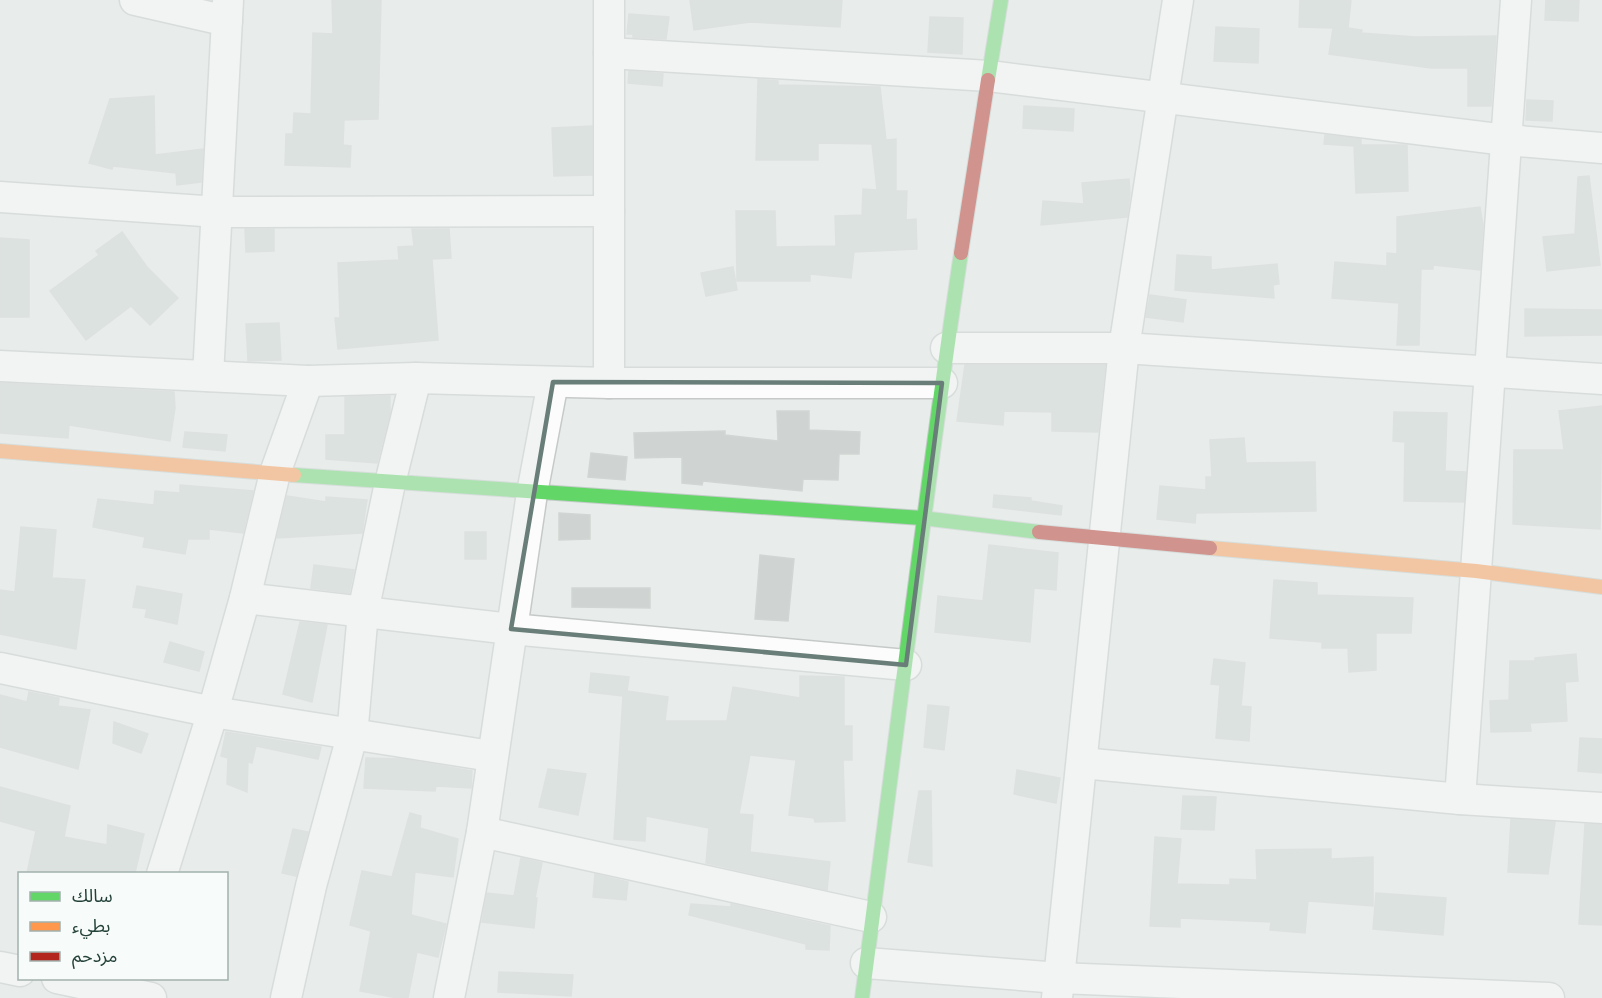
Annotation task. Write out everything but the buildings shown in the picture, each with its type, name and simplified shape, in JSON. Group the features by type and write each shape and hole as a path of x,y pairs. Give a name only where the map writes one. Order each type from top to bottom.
{"street":[{"path":"135,0 227,11 208,376"},
{"path":"609,0 609,383"},
{"path":"861,998 906,665 922,518 946,348 1001,0"},
{"path":"1058,988 1124,348 1178,0"},
{"path":"1460,799 1492,374 1516,0"},
{"path":"609,53 988,76 1506,140 1602,148"},
{"path":"0,197 218,212 609,211"},
{"path":"946,348 1124,348 1492,374 1602,379"},
{"path":"0,366 308,381 417,378 609,383 942,383"},
{"path":"286,998 311,886 352,736 363,612 390,483 417,378"},
{"path":"162,872 213,712 245,598 275,473 308,381"},
{"path":"449,998 482,832 491,756 532,493 553,382"},
{"path":"0,451 390,483 922,518 1104,539 1476,571 1602,587"},
{"path":"245,598 511,629 906,665"},
{"path":"0,668 213,712 352,736 491,756"},
{"path":"1082,764 1460,799 1602,808"},
{"path":"482,832 871,917"},
{"path":"866,963 1058,988 1549,998"},
{"path":"0,967 18,971"},
{"path":"68,980 131,992"}],"highlighted area":[{"path":"553,382 942,383 906,665 511,629"}],"traffic: fast":[{"path":"988,80 1001,0"},
{"path":"862,998 922,532 961,253"},
{"path":"294,475 922,518 1039,532"}],"traffic: slow":[{"path":"0,451 294,475"},
{"path":"1210,548 1476,571 1602,587"}],"traffic: jam":[{"path":"961,253 988,80"},
{"path":"1039,532 1210,548"}]}
